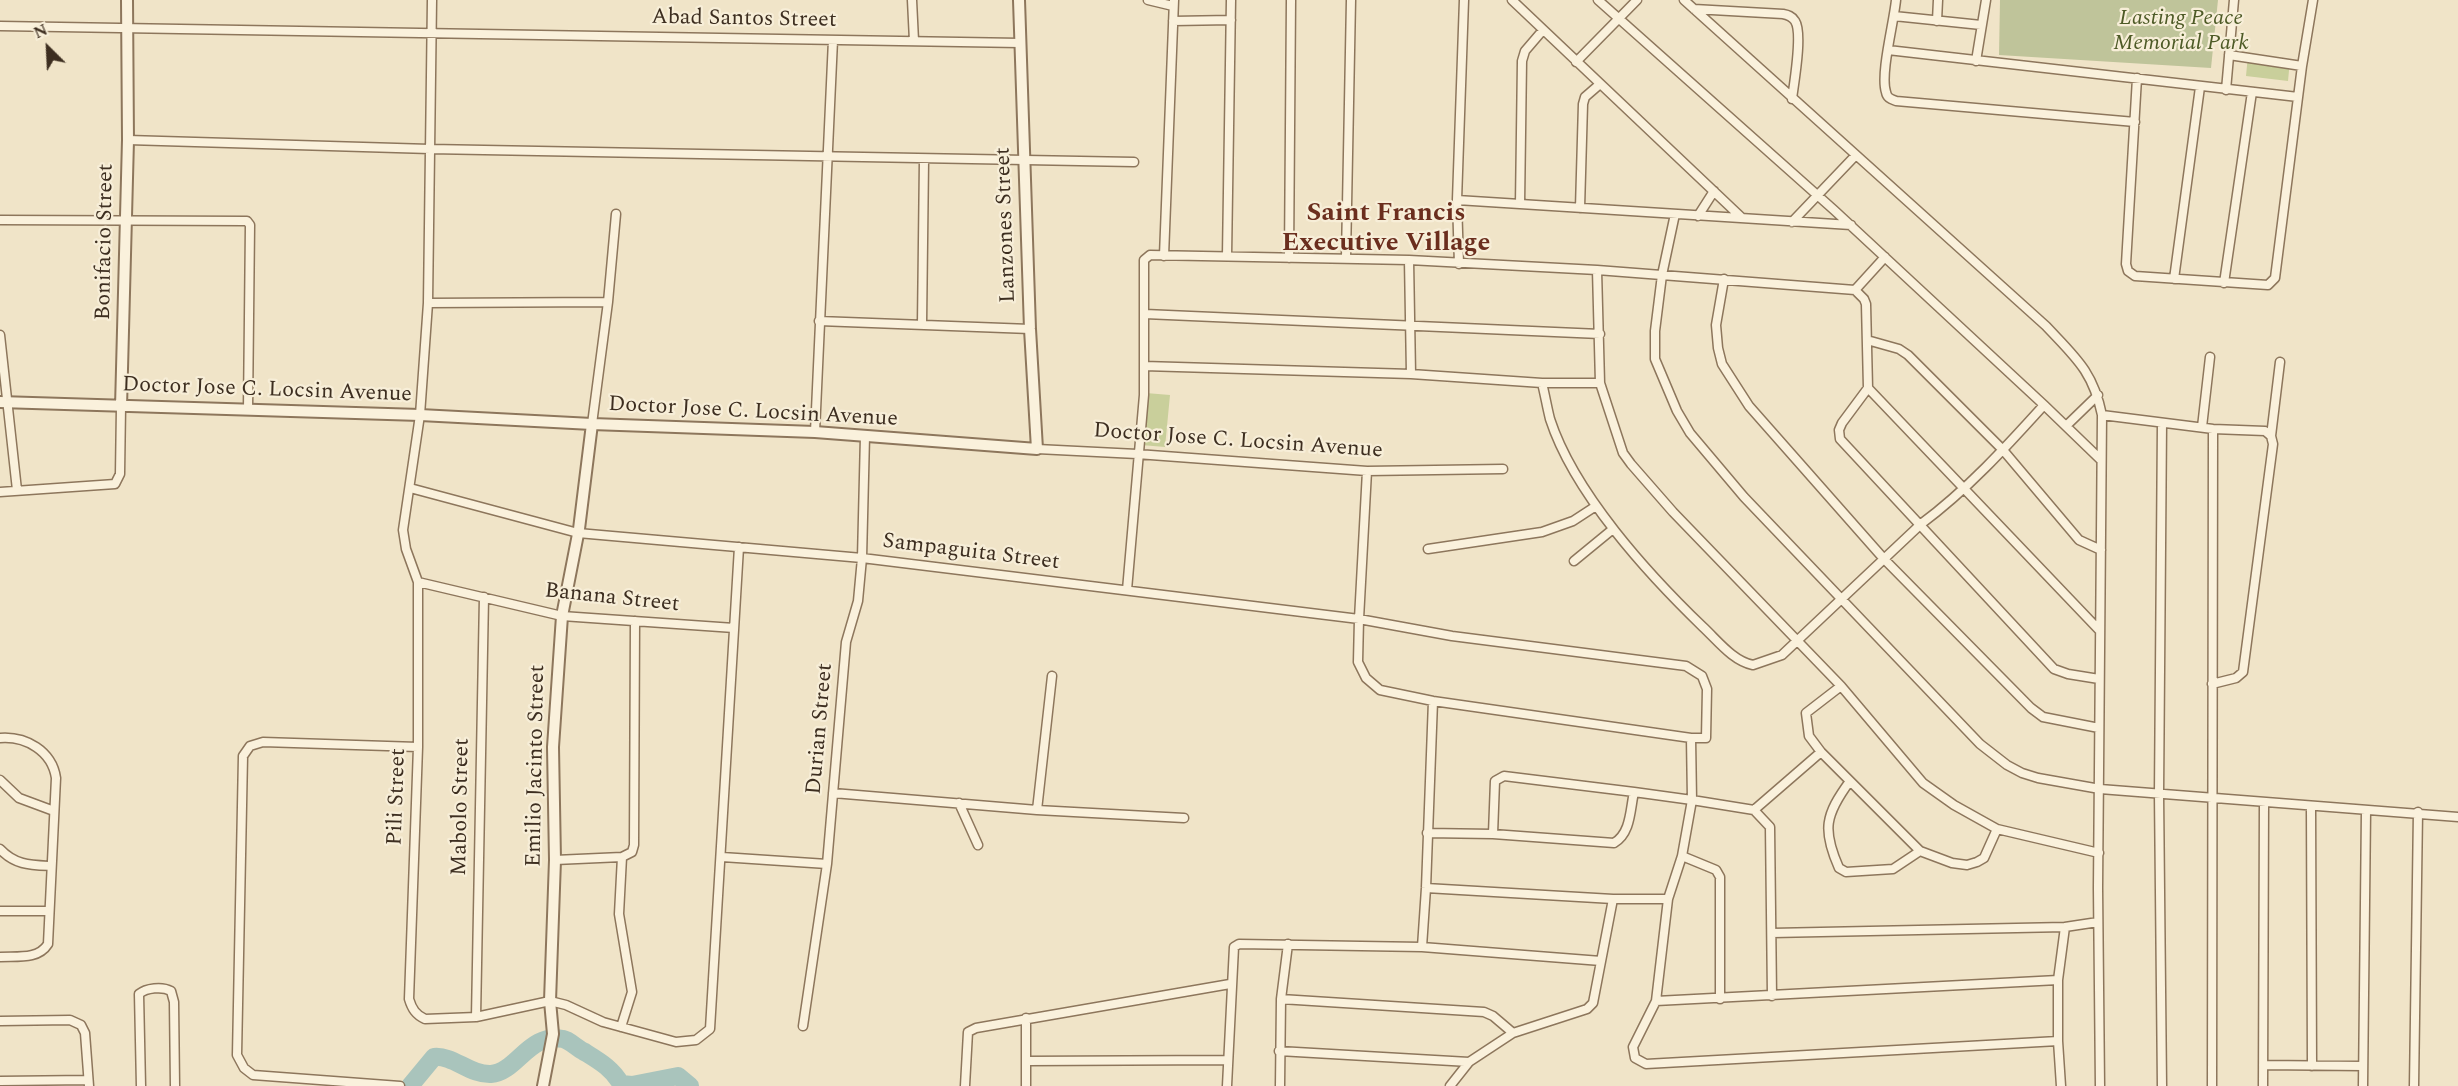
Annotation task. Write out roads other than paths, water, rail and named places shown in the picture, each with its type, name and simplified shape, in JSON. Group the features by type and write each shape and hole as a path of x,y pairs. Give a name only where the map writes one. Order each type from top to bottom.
{"street":[{"name":"Bonifacio Street","path":"17,490 115,484 120,474 128,140 127,0"},
{"name":"Pili Street","path":"432,0 428,303 420,415 403,530 406,549 418,582 418,747 409,999 415,1012 426,1018 476,1017"},
{"path":"912,0 915,41"},
{"name":"Lanzones Street","path":"1019,0 1030,329 1037,449"},
{"path":"1148,0 1174,3 1164,256"},
{"path":"1227,256 1231,0"},
{"path":"1289,258 1291,0"},
{"path":"1346,257 1350,0"},
{"path":"1460,264 1457,200 1464,0"},
{"path":"1512,0 1742,218"},
{"path":"1598,0 1851,225 2101,460"},
{"path":"1576,62 1637,0"},
{"path":"1684,0 2046,326 2085,367 2098,395 2102,415 2098,921 2100,1086"},
{"path":"1896,0 1888,50 1885,91 1888,97 1896,101 2135,122"},
{"path":"1937,21 1938,0"},
{"path":"1976,61 1986,0"},
{"path":"2226,90 2234,0"},
{"path":"2137,78 2126,264 2128,271 2135,276 2268,285 2275,278 2302,66 2313,0"},
{"path":"1693,9 1791,16 1797,23 1798,35 1792,99"},
{"path":"1894,16 1981,25"},
{"path":"1173,21 1231,20"},
{"name":"Abad Santos Street","path":"0,26 1020,43"},
{"path":"1520,204 1522,61 1525,51 1543,30"},
{"path":"815,432 833,40"},
{"path":"1888,50 2298,98"},
{"path":"2229,55 2302,66"},
{"path":"1580,208 1582,104 1585,97 1600,84"},
{"path":"2174,279 2200,87"},
{"path":"2224,283 2252,92"},
{"path":"128,140 924,160 1134,162"},
{"path":"1792,222 1855,156"},
{"path":"922,324 924,160"},
{"path":"1698,216 1714,191"},
{"path":"1457,200 1851,225"},
{"path":"592,424 608,302 616,214"},
{"path":"1675,214 1662,275 1655,331 1655,359 1677,411 1690,433 1744,497 1980,744 2007,765 2038,778 2100,789 2366,811 2418,812 2458,817"},
{"path":"0,220 126,222 243,220 250,225 248,409"},
{"path":"1127,590 1137,454 1144,395 1144,260 1150,255 1409,260 1597,270 1855,290 1866,304 1868,388 1842,423 1839,430 1840,439 2054,669 2068,674 2099,679"},
{"path":"1855,290 1885,257"},
{"path":"1409,260 1411,374"},
{"path":"1597,270 1600,383 1623,453 1631,465 1673,512 1841,686 1923,783 1954,805 1997,829 2099,853"},
{"path":"1724,279 1716,325 1722,364 1749,406 1884,559 2043,717 2100,728"},
{"path":"428,303 608,302"},
{"path":"1145,314 1600,334"},
{"path":"819,321 1030,329"},
{"path":"0,335 4,402 17,490 0,492"},
{"path":"1867,340 1899,349 1908,355 2003,450 2079,540 2101,550"},
{"path":"2202,428 2210,357"},
{"path":"2212,684 2236,678 2243,672 2273,444 2271,435 2280,362"},
{"path":"1144,366 1411,374 1542,383 1600,383"},
{"path":"1542,383 1551,419 1566,454 1596,506 1613,529 1684,609 1738,660 1753,665 1765,663 1782,655 1921,524 1964,488 2044,405"},
{"path":"1868,388 2100,631"},
{"path":"2066,426 2098,395"},
{"name":"Doctor Jose C. Locsin Avenue","path":"4,402 420,415 815,432 1367,471 1503,469"},
{"path":"2102,415 2202,428 2265,431 2271,435"},
{"path":"2162,423 2159,794 2162,1086"},
{"name":"Emilio Jacinto Street","path":"543,1086 553,1034 550,1001 555,860 553,747 562,616 578,533 592,424"},
{"path":"2212,1086 2213,429"},
{"name":"Durian Street","path":"803,1026 827,864 846,642 858,601 862,558 865,436"},
{"path":"1367,471 1358,662 1366,678 1380,690 1433,702 1691,738 1692,800 1682,856 1668,899 1656,1001 1633,1047 1635,1058 1646,1064 2058,1041"},
{"name":"Sampaguita Street","path":"410,488 578,533 862,558 1359,619 1452,636 1686,666 1701,676 1707,689 1706,738 1691,738"},
{"path":"1428,549 1542,532 1573,521 1596,506"},
{"path":"1574,561 1613,529"},
{"path":"476,1017 550,1001 621,1027 676,1042 696,1040 710,1029 739,547"},
{"name":"Banana Street","path":"418,582 562,616 734,628"},
{"name":"Mabolo Street","path":"476,1017 484,597"},
{"path":"555,860 622,857 632,852 634,844 635,621"},
{"path":"1037,810 1052,676"},
{"path":"1841,686 1806,713 1809,736 1821,752 1920,851 1967,865 1984,858 1997,829"},
{"path":"1422,948 1433,702"},
{"path":"0,738 23,740 41,750 54,767 56,778 48,944 44,952 26,956 0,957"},
{"path":"400,1086 253,1075 244,1068 237,1055 243,756 250,746 262,742 418,747"},
{"path":"1754,810 1821,752"},
{"path":"1493,834 1495,781 1504,776 1754,810 1770,827 1772,996"},
{"path":"0,780 19,798 54,811"},
{"path":"1850,781 1832,808 1826,831 1839,868 1846,872 1893,869 1920,851"},
{"path":"1427,833 1493,834 1614,843 1626,832 1634,792"},
{"path":"833,793 1037,810 1185,818"},
{"path":"2263,1086 2264,802"},
{"path":"960,803 978,844"},
{"path":"2311,807 2312,1066"},
{"path":"2363,1086 2366,811"},
{"path":"2414,1086 2418,812"},
{"path":"0,849 13,861 19,863 51,866"},
{"path":"1682,856 1716,870 1720,877 1720,999"},
{"path":"621,1027 632,992 619,914 622,857"},
{"path":"722,857 827,864"},
{"path":"1426,888 1613,899 1668,899"},
{"path":"1450,1086 1469,1062 1513,1033 1587,1009 1593,1003 1613,899"},
{"path":"0,911 49,911"},
{"path":"1772,933 2065,927 2098,921"},
{"path":"2061,1086 2058,980 2065,927"},
{"path":"1227,1086 1230,984 1234,947 1239,944 1422,948 1601,961"},
{"path":"1280,1086 1281,999 1288,944"},
{"path":"1656,1001 2058,980"},
{"path":"965,1086 968,1032 984,1026 1026,1018 1230,984"},
{"path":"141,1086 138,999 142,992 162,988 168,989 173,996 175,1086"},
{"path":"1281,999 1484,1012 1493,1016 1513,1033"},
{"path":"1026,1018 1026,1086"},
{"path":"0,1021 70,1020 81,1025 86,1033 88,1083 0,1080"},
{"path":"1279,1051 1469,1062"},
{"path":"1027,1061 1227,1060"},
{"path":"2263,1065 2363,1065"}],"waterway":[{"path":"410,1086 434,1057 448,1059 476,1071 491,1074 500,1072 532,1046 551,1038 563,1039 594,1058 609,1069 621,1084 632,1085 678,1076 690,1086"}],"district":[{"name":"Saint Francis Executive Village","path":"1386,230"}],"park label":[{"name":"Lasting Peace Memorial Park","path":"2181,32"}]}
